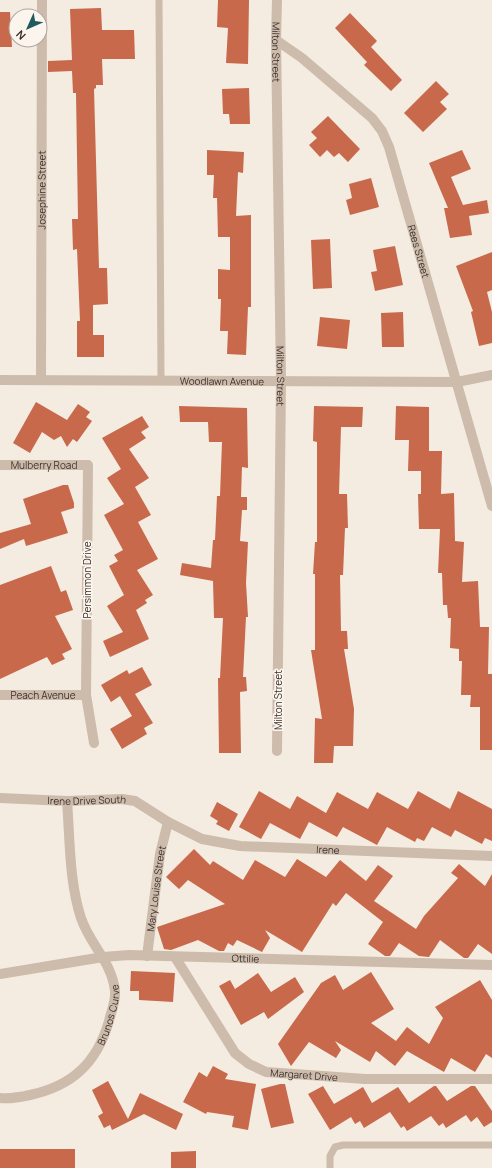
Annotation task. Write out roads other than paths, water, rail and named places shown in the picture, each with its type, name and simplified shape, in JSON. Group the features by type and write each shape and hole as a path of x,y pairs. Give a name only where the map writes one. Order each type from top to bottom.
{"street":[{"name":"Josephine Street","path":"41,379 42,0"},
{"name":"Milton Street","path":"277,0 276,40 281,380 277,751"},
{"name":"Rees Street","path":"276,40 302,58 372,118 382,132 395,163 492,506"},
{"name":"Woodlawn Avenue","path":"0,380 281,380 458,382 492,375"},
{"name":"Mulberry Road","path":"0,465 88,465"},
{"name":"Persimmon Drive","path":"88,465 86,695 94,743"},
{"name":"Peach Avenue","path":"0,695 86,695"},
{"name":"Irene Drive South","path":"0,798 67,801 122,799 135,801 168,822"},
{"name":"Brunos Curve","path":"0,1098 23,1096 49,1091 72,1079 92,1058 107,1026 115,993 110,970 81,919 75,893 67,801"},
{"name":"Irene","path":"168,822 202,839 240,846 492,856"},
{"name":"Mary Louise Street","path":"147,956 160,854 168,822"},
{"name":"Ottilie","path":"0,974 102,957 147,956 492,965"},
{"name":"Margaret Drive","path":"175,957 235,1053 249,1064 266,1072 365,1078 492,1078"}],"lane":[{"path":"159,0 161,380"},
{"path":"330,1168 330,1156 335,1147 343,1145 492,1145"}]}
